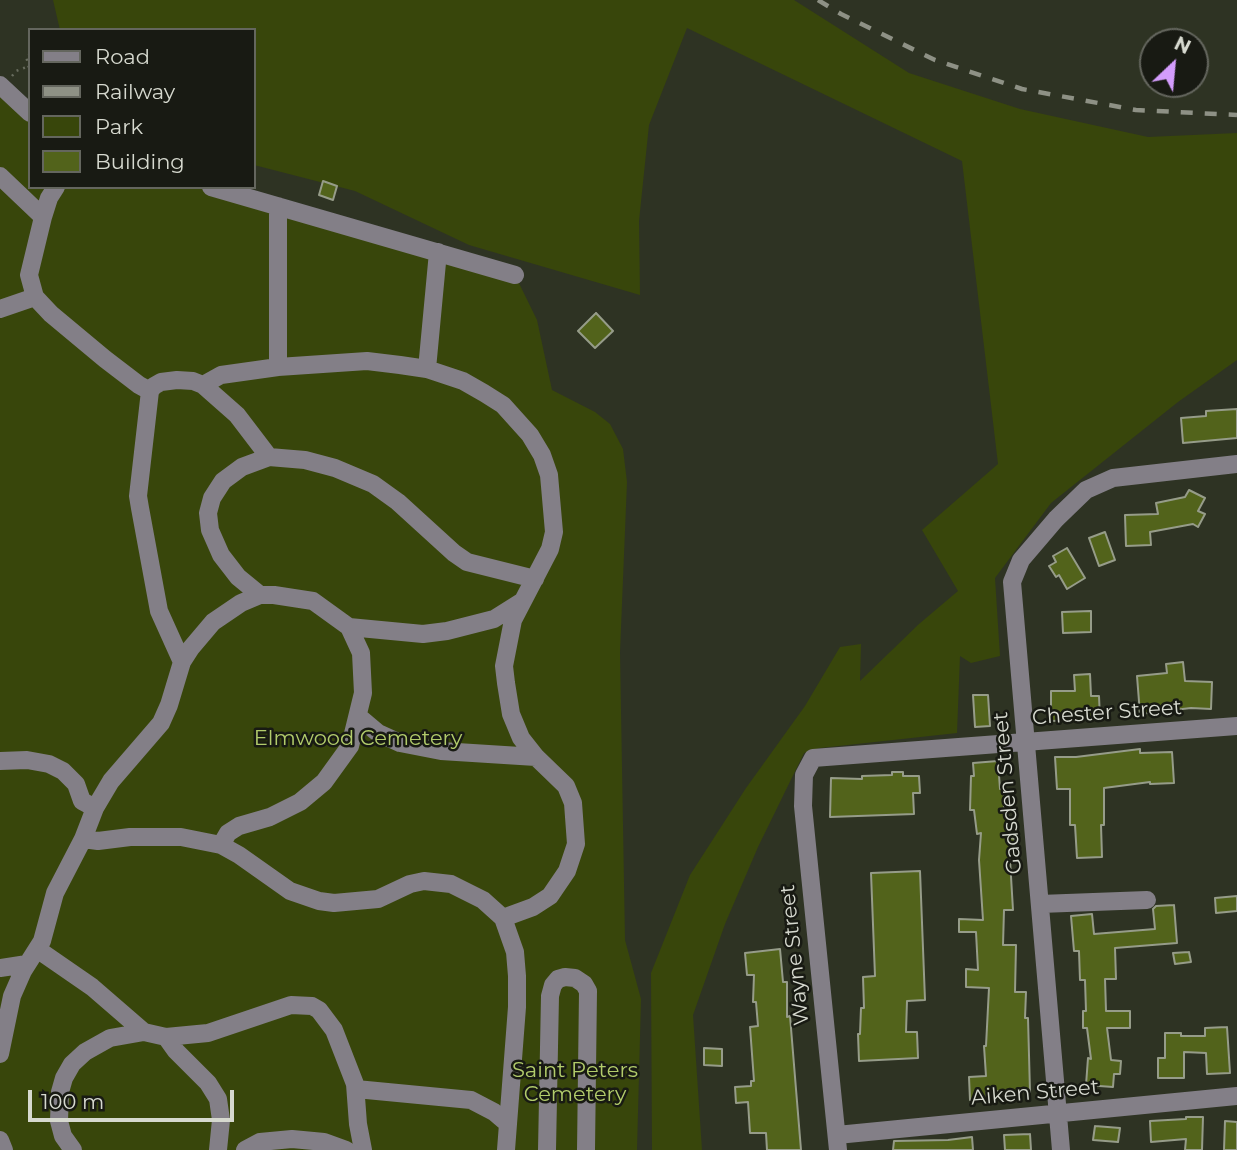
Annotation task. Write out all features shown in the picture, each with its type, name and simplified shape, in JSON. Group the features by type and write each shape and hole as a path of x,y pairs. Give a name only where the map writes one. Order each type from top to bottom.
{"street":[{"path":"1,86 28,111"},
{"path":"0,176 43,217"},
{"path":"55,189 43,217 29,275 36,297 51,314 105,359 150,391"},
{"path":"218,189 515,275"},
{"path":"278,206 278,367"},
{"path":"427,369 438,253"},
{"path":"0,309 36,297"},
{"path":"203,386 221,375 278,367 367,361 427,369 463,381 503,405 530,435 542,455 552,494 554,532 550,549 513,620 504,666 511,714 521,737 536,757 566,786 573,803 576,823 574,856 568,871 550,897 533,907 503,918"},
{"path":"182,662 159,611 138,496 150,391 161,382 177,380 193,381 203,386 237,415 269,457"},
{"path":"260,595 239,577 221,555 210,530 208,513 212,498 223,481 242,467 269,457 335,468 373,484 398,502 467,562 535,579"},
{"name":"Gadsden Street","path":"1061,1150 1012,582 1021,560 1056,519 1086,490 1113,478 1237,464"},
{"path":"0,1054 12,996 32,956 55,893 83,839 94,808 111,781 161,723 182,662 202,633 213,622 242,603 260,595 313,601 349,627 361,653 363,693 350,746 324,782 300,802 283,811 239,826 228,833 221,845"},
{"path":"349,627 423,634 447,632 494,619 521,602"},
{"path":"359,717 378,733 400,743 441,751 536,757"},
{"name":"Chester Street","path":"813,758 1237,726"},
{"name":"Wayne Street","path":"813,758 804,775 803,806 838,1142"},
{"path":"0,761 27,760 56,767 76,784 82,801 94,808"},
{"path":"83,839 98,841 130,837 181,837 221,845 290,891 307,898 334,903 378,899 410,884 436,881 451,884 483,900 503,918 515,953 517,1007 506,1150"},
{"path":"1040,904 1147,900"},
{"path":"0,968 32,956 92,987 144,1032"},
{"path":"547,1150 550,996 553,985 558,979 565,977 575,978 584,984 588,991 586,1150"},
{"path":"72,1150 63,1136 58,1121 58,1109 64,1078 72,1064 85,1052 110,1038 144,1032 166,1037 208,1033 291,1005 312,1006 324,1015 334,1030 356,1089 363,1150"},
{"path":"166,1037 208,1083 218,1099 221,1120 218,1150"},
{"path":"356,1089 471,1100 494,1112 508,1124"},
{"name":"Aiken Street","path":"838,1142 1057,1113 1237,1096"},
{"path":"245,1150 260,1142 292,1139 324,1142 345,1150"},
{"path":"0,1140 4,1150"}],"path":[{"path":"1,86 16,71 28,66"}],"green space":[{"path":"53,0 794,0 909,73 1020,109 1148,137 1237,133 1237,360 1178,402 1051,503 995,578 1000,656 971,663 960,656 957,733 820,748 804,753 758,847 725,924 693,1015 702,1150 652,1150 651,973 690,875 746,788 805,706 840,647 861,644 860,681 958,591 922,530 998,464 962,161 687,28 649,125 639,221 640,295 469,245 355,191 256,166 256,28 60,28"},
{"name":"Elmwood Cemetery","path":"0,85 28,111 28,189 218,189 515,275 537,320 552,390 595,412 610,424 623,449 627,482 620,652 625,940 641,999 637,1150 0,1150"}],"building":[{"path":"323,181 337,186 333,200 319,195"},
{"path":"596,313 613,331 595,348 578,331"},
{"path":"1237,409 1237,438 1183,443 1181,418 1206,416 1206,411"},
{"path":"1189,490 1205,498 1198,511 1205,514 1198,527 1193,524 1150,532 1151,545 1126,546 1125,515 1158,514 1156,503 1185,497"},
{"path":"1105,532 1115,560 1099,566 1089,538"},
{"path":"1067,548 1085,578 1067,589 1059,575 1056,577 1049,566 1056,562 1053,556"},
{"path":"1091,611 1091,632 1063,633 1062,612"},
{"path":"1183,662 1185,681 1212,682 1211,709 1191,708 1140,714 1137,676 1167,673 1166,664"},
{"path":"1090,674 1091,696 1099,696 1100,719 1051,721 1051,691 1075,691 1074,675"},
{"path":"973,695 988,695 990,726 975,727"},
{"path":"1140,749 1140,753 1172,752 1174,783 1150,782 1104,788 1102,857 1077,858 1075,825 1070,825 1070,789 1057,789 1055,757"},
{"path":"998,761 1000,789 1004,789 1004,815 1008,814 1010,838 1015,839 1014,860 1010,860 1013,910 1004,910 1003,945 1016,945 1015,992 1026,992 1030,1092 986,1091 987,1099 970,1100 969,1077 986,1076 984,1046 989,988 966,987 966,969 978,970 976,932 959,932 959,919 983,920 979,860 981,833 977,834 974,810 970,810 973,763"},
{"path":"892,772 903,772 903,776 919,776 920,793 913,793 914,814 830,817 831,778 862,779 862,776 892,775"},
{"path":"920,871 925,1000 907,1001 906,1032 917,1032 918,1058 859,1061 858,1034 861,1008 864,1008 863,977 875,976 871,873"},
{"path":"1237,896 1237,911 1216,913 1215,898"},
{"path":"1174,905 1177,943 1115,948 1116,979 1105,979 1106,1011 1130,1011 1130,1028 1107,1028 1111,1060 1121,1061 1120,1074 1114,1074 1113,1087 1086,1085 1088,1058 1091,1059 1087,1028 1083,1028 1083,1011 1086,1011 1085,980 1080,980 1079,951 1074,951 1071,916 1092,914 1094,934 1155,929 1153,909 1156,906"},
{"path":"780,949 783,982 787,982 787,1017 790,1016 801,1150 767,1150 766,1133 750,1133 748,1102 736,1103 735,1087 751,1086 751,1081 754,1081 750,1027 758,1026 756,1002 753,1002 754,975 747,975 745,953"},
{"path":"1189,952 1191,962 1175,964 1173,953"},
{"path":"1227,1027 1230,1073 1207,1074 1206,1053 1184,1052 1184,1078 1158,1078 1158,1058 1165,1058 1165,1033 1205,1036 1205,1028"},
{"path":"704,1048 722,1049 722,1066 704,1065"},
{"path":"1203,1117 1202,1150 1185,1150 1186,1139 1151,1142 1150,1121"},
{"path":"1225,1121 1237,1122 1237,1150 1224,1150"},
{"path":"1095,1126 1120,1128 1118,1142 1093,1140"},
{"path":"1030,1134 1031,1150 1005,1150 1004,1135"},
{"path":"972,1137 973,1150 893,1150 894,1141"}],"railway":[{"path":"818,0 935,60 1022,89 1136,110 1237,115"}],"park label":[{"name":"Saint Peters Cemetery","path":"575,1083"}]}
